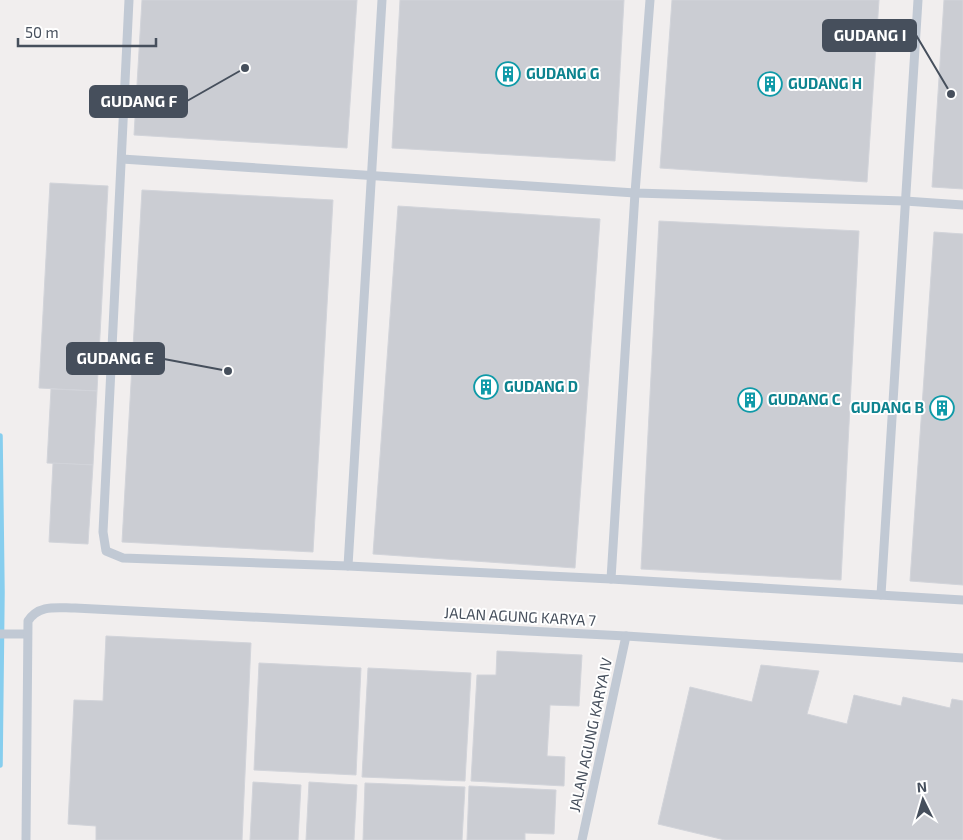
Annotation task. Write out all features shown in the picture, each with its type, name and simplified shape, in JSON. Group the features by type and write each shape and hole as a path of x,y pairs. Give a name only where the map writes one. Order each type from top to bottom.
{"lane":[{"path":"129,0 103,532 106,551 123,558 348,566 611,579 963,600"},
{"path":"348,566 382,0"},
{"path":"611,579 635,193 650,0"},
{"path":"881,595 918,0"},
{"path":"122,159 635,193 906,201 963,205"},
{"name":"JALAN AGUNG KARYA 7","path":"26,840 27,634 28,621 33,613 42,608 75,608 626,636 963,658"},
{"path":"0,634 27,634"},
{"name":"JALAN AGUNG KARYA IV","path":"582,840 626,636"}],"building":[{"path":"142,0 357,0 347,148 134,135"},
{"name":"GUDANG G","path":"400,0 624,0 615,161 392,148"},
{"name":"GUDANG H","path":"672,0 879,0 867,182 660,168"},
{"path":"944,0 963,0 963,189 932,187"},
{"path":"50,183 108,186 97,391 39,388"},
{"path":"142,190 333,200 313,552 122,542"},
{"name":"GUDANG D","path":"398,206 600,219 575,568 373,554"},
{"name":"GUDANG C","path":"659,221 859,231 841,580 641,569"},
{"name":"GUDANG B","path":"934,232 963,234 963,585 910,581"},
{"path":"51,389 97,391 93,465 47,463"},
{"path":"53,463 93,465 88,544 49,542"},
{"path":"106,636 251,643 242,840 96,840 96,826 68,824 74,700 103,701"},
{"path":"497,651 582,655 579,706 550,705 547,756 565,757 564,786 471,781 477,675 496,675"},
{"path":"259,663 361,668 356,775 254,770"},
{"path":"761,665 819,671 807,714 847,724 854,695 901,706 903,697 950,708 952,699 963,701 963,840 725,840 658,824 690,687 752,702"},
{"path":"368,668 471,673 465,781 362,777"},
{"path":"253,782 301,785 298,840 250,840"},
{"path":"309,782 357,785 354,840 306,840"},
{"path":"365,783 465,787 462,840 363,840"},
{"path":"469,786 556,790 554,834 525,833 525,840 467,840"}],"waterway":[{"path":"0,436 2,592 0,765"}],"place":[{"name":"GUDANG F","path":"245,68"},
{"name":"GUDANG G","path":"508,74"},
{"name":"GUDANG H","path":"770,84"},
{"name":"GUDANG I","path":"951,94"},
{"name":"GUDANG E","path":"228,371"},
{"name":"GUDANG D","path":"486,387"},
{"name":"GUDANG C","path":"750,400"},
{"name":"GUDANG B","path":"942,408"}]}
